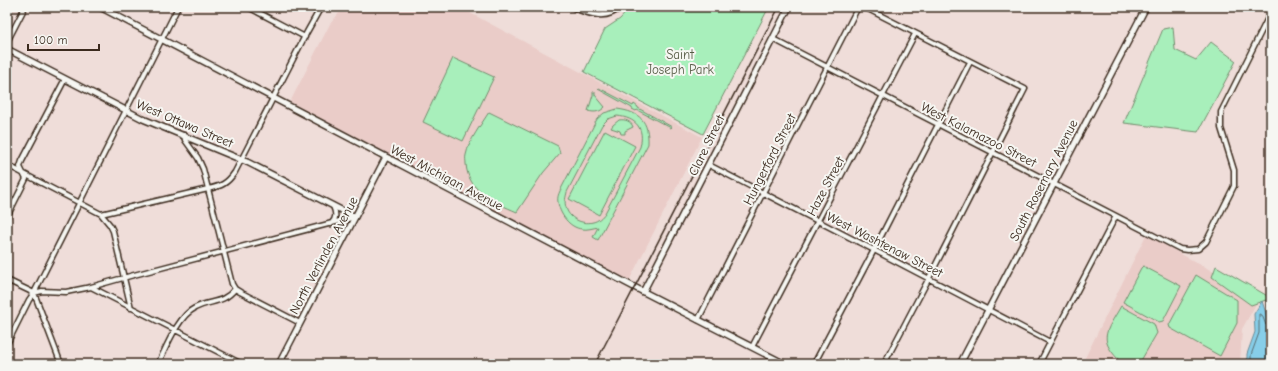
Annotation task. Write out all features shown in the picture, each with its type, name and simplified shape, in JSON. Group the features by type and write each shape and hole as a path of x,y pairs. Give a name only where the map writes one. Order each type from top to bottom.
{"street":[{"path":"7,42 25,7"},
{"path":"7,344 178,7"},
{"path":"248,7 254,8 305,37"},
{"path":"101,214 208,189 224,184 230,179 242,159 321,7"},
{"path":"571,7 589,14 601,16 612,13 620,7"},
{"name":"Clare Street","path":"644,292 789,7"},
{"name":"Hungerford Street","path":"698,320 858,7"},
{"path":"864,7 1025,89 884,364"},
{"name":"South Rosemary Avenue","path":"960,364 1146,7"},
{"name":"West Michigan Avenue","path":"102,8 644,292 785,364"},
{"name":"West Kalamazoo Street","path":"773,39 1180,249 1187,250 1198,249 1210,237 1234,186 1234,170 1221,128 1221,112 1271,12"},
{"name":"Haze Street","path":"752,347 915,34"},
{"name":"West Ottawa Street","path":"7,49 126,111 242,159 355,218"},
{"path":"814,364 970,62"},
{"path":"7,217 26,179 20,167 22,161 65,79"},
{"path":"184,135 185,140 200,164 208,189 232,284 236,289 300,323"},
{"name":"North Verlinden Avenue","path":"279,364 386,157"},
{"path":"7,164 101,214 113,231 131,308"},
{"name":"West Washtenaw Street","path":"709,165 1050,342"},
{"path":"330,224 336,216 333,206"},
{"path":"1039,364 1116,216"},
{"path":"7,280 34,293 42,291 66,292 91,287 355,218"},
{"path":"91,287 242,364"},
{"path":"158,364 184,316 195,308 222,300 236,289"},
{"path":"34,293 60,364"}],"shaded area":[{"path":"344,7 459,7 702,137 629,281 290,102 330,24"},
{"path":"1146,235 1260,297 1242,329 1240,364 1082,364"}],"green space":[{"name":"Saint Joseph Park","path":"631,7 769,7 703,134 584,72 605,29 620,19"},
{"path":"1173,27 1175,50 1196,60 1211,42 1236,61 1198,132 1124,123 1163,29"},
{"path":"453,58 494,77 463,141 423,122"},
{"path":"599,88 633,106 634,104 638,108 672,127 671,128 637,110 632,109 598,89"},
{"path":"593,92 595,92 595,95 605,107 597,112 588,111"},
{"path":"617,109 632,112 637,115 642,119 647,129 648,144 598,240 593,237 598,227 584,229 577,228 569,223 560,211 558,195 597,119 604,113","holes":["617,116 624,117 638,125 641,134 640,147 603,216 597,221 589,223 576,220 567,211 565,203 567,192 602,125 608,119"]},
{"path":"489,112 558,146 560,153 543,173 517,212 491,200 484,195 477,189 468,174 466,156 468,149"},
{"path":"619,120 628,121 633,127 625,131 625,134 621,134 620,131 611,128"},
{"path":"605,130 635,146 599,215 569,199"},
{"path":"1143,266 1181,286 1163,321 1159,322 1123,302"},
{"path":"1216,266 1271,298 1271,316 1266,300 1251,305 1212,277"},
{"path":"1196,275 1237,300 1237,323 1220,356 1170,328 1169,325"},
{"path":"1121,306 1154,324 1157,333 1139,364 1123,364 1109,348 1107,342 1106,336 1108,330"}],"water":[{"path":"1262,301 1269,323 1271,324 1271,364 1247,364 1247,354 1255,332 1254,314"}],"railway":[{"path":"595,364 779,7"}]}
